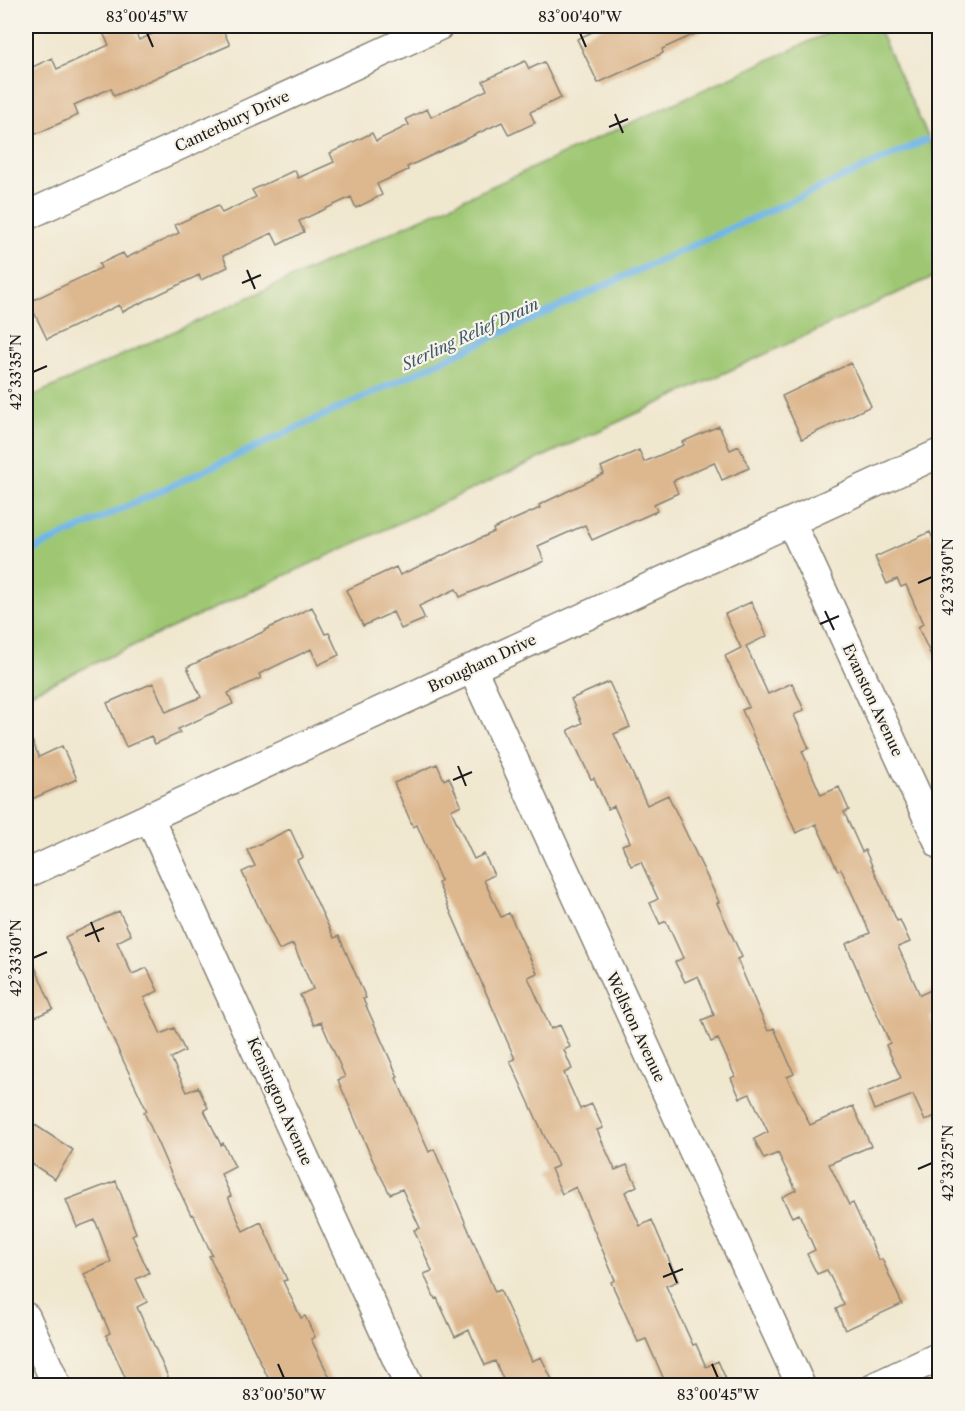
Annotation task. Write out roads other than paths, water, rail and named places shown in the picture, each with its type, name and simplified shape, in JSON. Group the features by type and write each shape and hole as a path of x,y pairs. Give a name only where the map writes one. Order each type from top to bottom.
{"street":[{"name":"Canterbury Drive","path":"26,216 391,35 439,26"},
{"name":"Brougham Drive","path":"26,874 939,453"},
{"name":"Evanston Avenue","path":"791,522 939,845"},
{"name":"Wellston Avenue","path":"472,668 801,1386"},
{"name":"Kensington Avenue","path":"149,817 410,1386"},
{"path":"26,1317 57,1386"},
{"path":"876,1386 939,1356"}],"waterway":[{"name":"Sterling Relief Drain","path":"26,553 623,277 926,140"}]}
